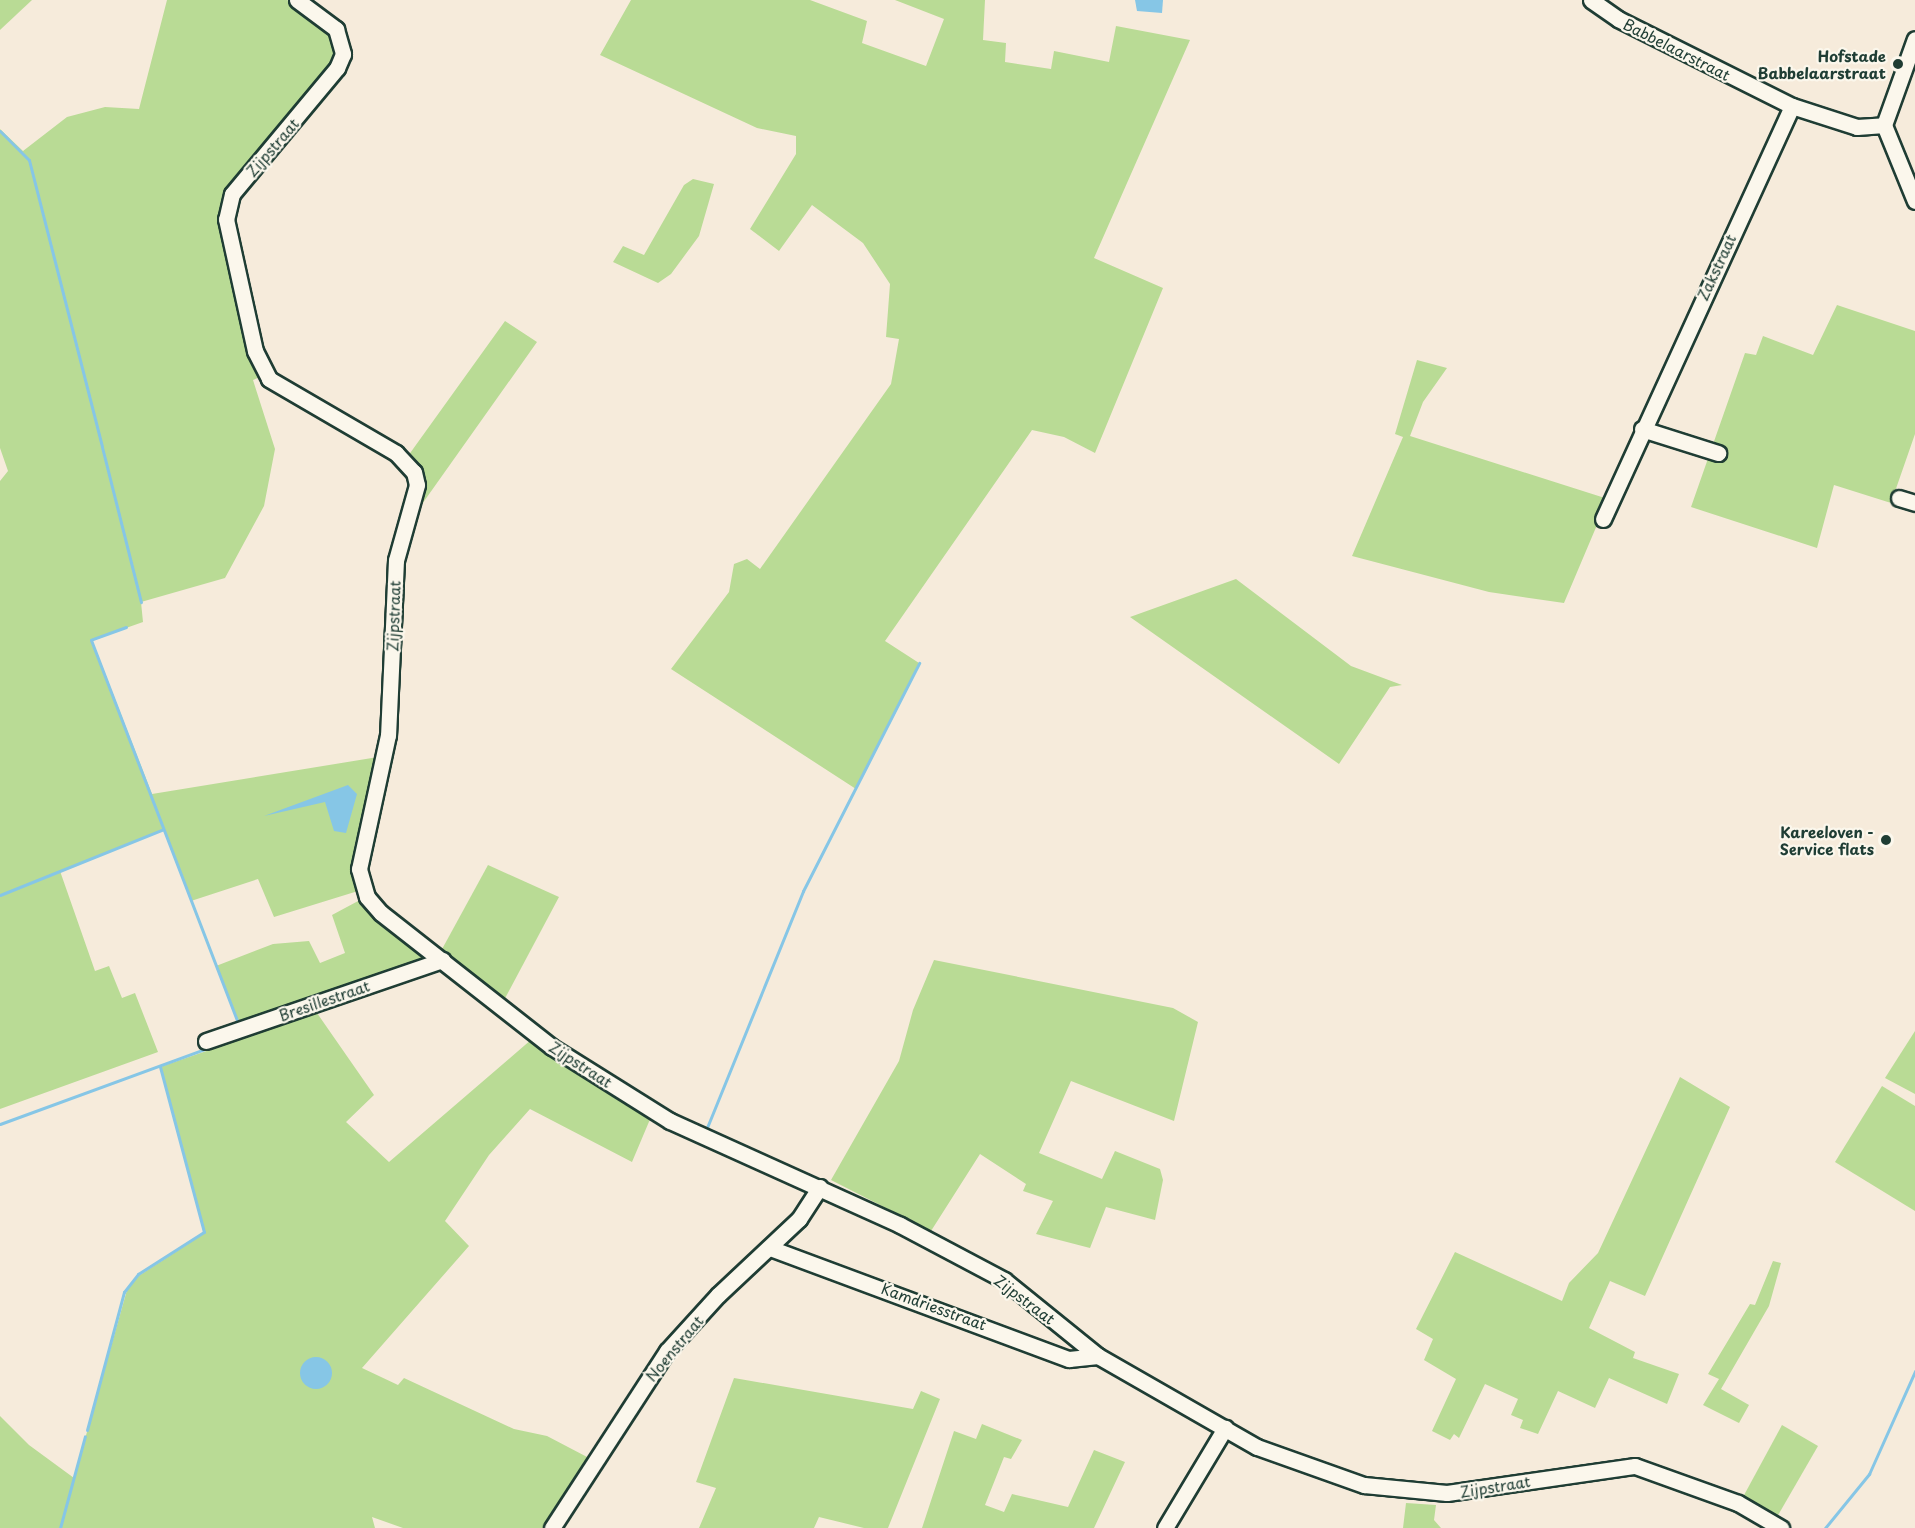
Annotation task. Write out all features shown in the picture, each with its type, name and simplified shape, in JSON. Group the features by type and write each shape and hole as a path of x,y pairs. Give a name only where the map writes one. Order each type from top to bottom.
{"street":[{"name":"Zijpstraat","path":"297,0 336,30 343,54 337,68 232,194 226,219 255,351 269,379 396,453 414,472 415,502 394,582 388,735 359,868 367,897 381,913 552,1047 670,1121 820,1187 1004,1280 1098,1356 1225,1428 1312,1469 1402,1490 1490,1490 1559,1474 1635,1466 1727,1499 1781,1528"},
{"name":"Babbelaarstraat","path":"1591,0 1618,19 1792,106 1840,123 1884,125"},
{"path":"1915,39 1884,125 1915,201"},
{"name":"Zakstraat","path":"1603,519 1642,429 1792,106"},
{"path":"1642,429 1718,453"},
{"path":"1899,498 1915,503"},
{"name":"Bresillestraat","path":"206,1041 442,960"},
{"name":"Noenstraat","path":"552,1528 668,1351 718,1295 799,1219 820,1187"},
{"name":"Kamdriesstraat","path":"770,1248 1070,1359 1098,1356"},
{"path":"1165,1528 1225,1428"}],"green space":[{"path":"0,0 32,0 0,30"},
{"path":"167,0 287,0 329,26 337,56 224,197 260,377 253,380 275,449 264,506 225,578 141,602 143,622 92,640 152,794 378,757 354,848 358,891 274,917 258,879 191,901 164,829 60,871 95,971 109,966 122,998 135,993 158,1052 0,1109 0,481 8,471 0,448 0,129 23,151 67,117 105,107 139,109"},
{"path":"631,0 810,0 867,21 862,43 926,66 944,19 895,0 985,0 983,40 1006,43 1005,62 1051,69 1054,51 1109,62 1116,26 1190,40 1094,258 1163,288 1095,453 1064,437 1032,430 885,641 919,663 856,789 671,669 729,592 734,564 747,559 760,569 891,384 899,339 886,337 890,284 863,243 812,205 779,251 750,229 796,154 796,136 757,128 600,55"},
{"path":"693,179 714,184 699,236 671,274 658,283 613,262 623,246 644,255 684,185"},
{"path":"1837,305 1915,331 1915,434 1891,503 1834,485 1817,548 1691,507 1745,353 1756,355 1763,336 1813,355"},
{"path":"505,321 537,342 415,514 422,487 408,456"},
{"path":"1417,360 1447,368 1423,402 1410,436 1608,499 1564,603 1489,592 1352,556 1403,437 1395,434"},
{"path":"1236,579 1351,666 1402,685 1390,687 1339,764 1130,617"},
{"path":"488,865 559,897 503,1002 441,951"},
{"path":"360,900 424,955 421,960 238,1023 216,966 273,944 309,941 320,963 345,953 332,915"},
{"path":"934,960 1173,1008 1198,1022 1174,1121 1071,1081 1039,1153 1102,1179 1115,1151 1160,1169 1163,1180 1155,1220 1106,1207 1090,1248 1036,1234 1053,1201 1023,1191 1026,1184 980,1154 931,1231 831,1180 899,1061 913,1010"},
{"path":"317,1013 374,1095 346,1122 389,1162 532,1039 651,1117 632,1162 530,1109 489,1155 445,1221 469,1246 362,1368 398,1385 404,1378 514,1429 547,1436 589,1458 546,1528 403,1528 372,1517 375,1528 0,1528 0,1416 29,1445 74,1478 127,1290 137,1277 205,1233 160,1067"},
{"path":"1915,1031 1915,1094 1885,1078"},
{"path":"1680,1077 1730,1107 1645,1296 1610,1281 1589,1328 1635,1352 1633,1358 1679,1374 1667,1404 1609,1378 1595,1408 1558,1391 1538,1434 1520,1428 1523,1420 1511,1415 1518,1399 1485,1384 1459,1438 1454,1434 1450,1440 1432,1431 1456,1379 1424,1360 1433,1339 1416,1329 1455,1252 1562,1301 1569,1283 1598,1253"},
{"path":"1882,1086 1915,1106 1915,1211 1835,1162"},
{"path":"1773,1261 1781,1263 1769,1306 1721,1389 1749,1405 1739,1423 1703,1405 1719,1379 1708,1374 1750,1304 1755,1305"},
{"path":"734,1378 913,1409 921,1391 940,1399 888,1528 864,1528 819,1517 814,1528 699,1528 716,1488 696,1482"},
{"path":"982,1424 1022,1440 1011,1459 1004,1457 985,1505 1004,1512 1012,1494 1068,1507 1094,1450 1125,1462 1094,1528 922,1528 954,1431 976,1439"},
{"path":"1782,1425 1818,1446 1777,1517 1743,1497"},
{"path":"1406,1503 1436,1505 1434,1520 1441,1528 1403,1528"}],"water":[{"path":"1135,0 1163,0 1162,13 1137,11"},
{"path":"348,785 357,794 346,833 334,831 325,802 264,816"},
{"path":"316,1357 327,1362 332,1373 327,1384 316,1389 305,1384 300,1373 305,1362"}],"waterway":[{"path":"0,131 29,160 102,446"},
{"path":"102,447 141,602"},
{"path":"126,627 91,640 238,1023"},
{"path":"706,1130 803,891 919,663"},
{"path":"0,895 162,830"},
{"path":"0,1124 219,1044"},
{"path":"87,1430 124,1292 138,1274 204,1232 160,1067"},
{"path":"1825,1528 1869,1474 1915,1371"},
{"path":"60,1528 85,1436"}],"place":[{"name":"Hofstade Babbelaarstraat","path":"1898,64"},
{"name":"Kareeloven - Service flats","path":"1886,840"}]}
